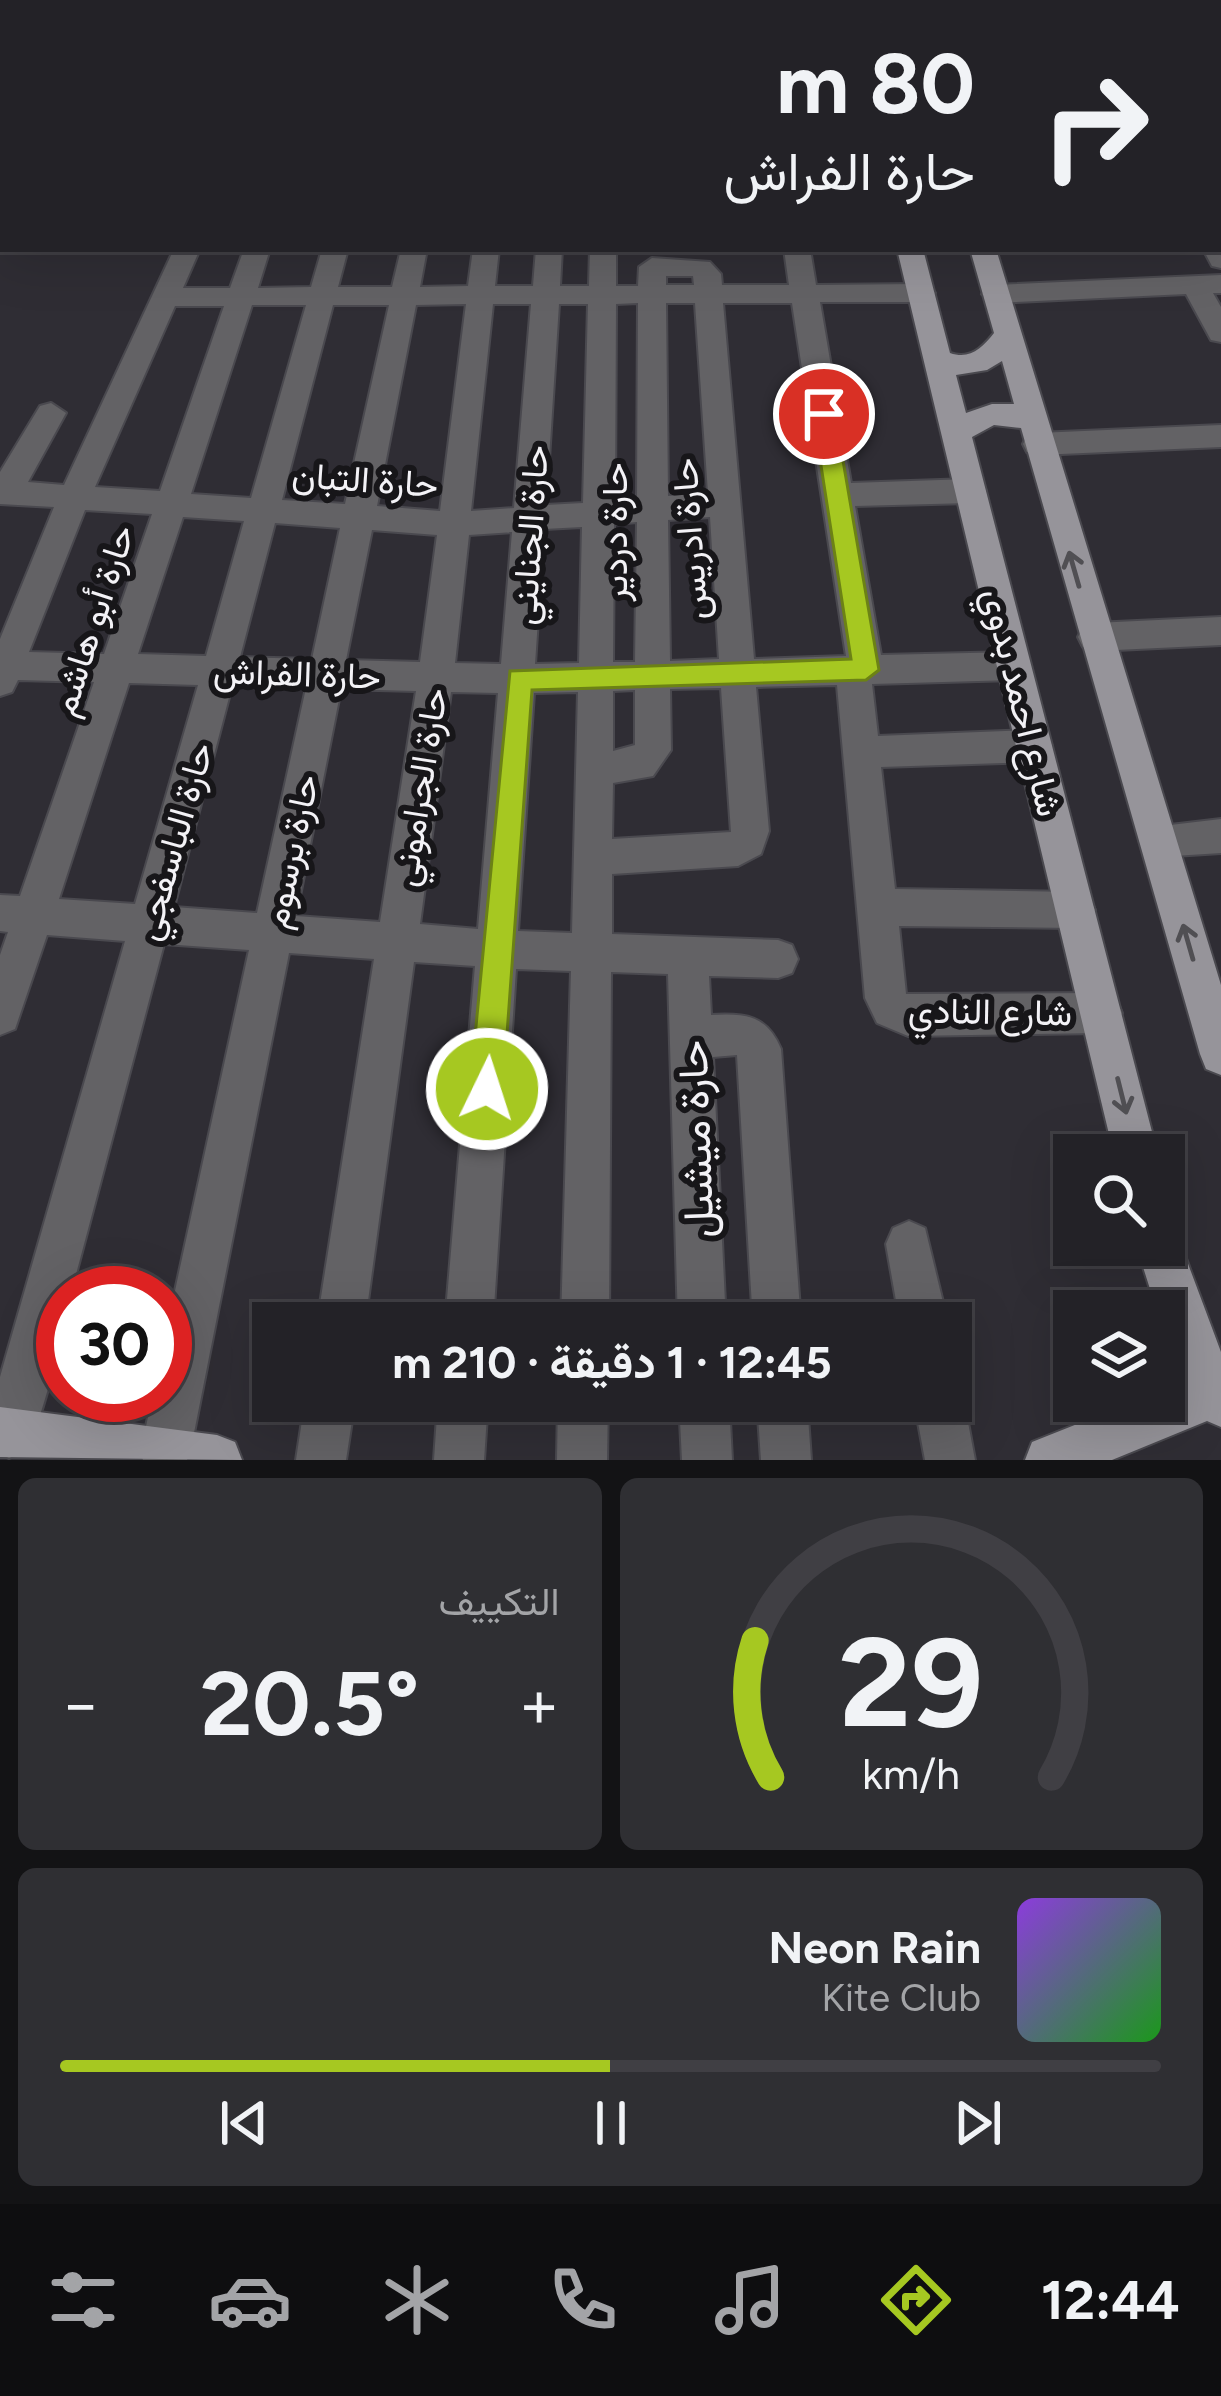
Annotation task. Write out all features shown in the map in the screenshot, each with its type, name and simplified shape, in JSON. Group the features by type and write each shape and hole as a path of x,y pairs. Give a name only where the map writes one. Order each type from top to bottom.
{"main road":[{"name":"شارع احمد بدوي","path":"911,252 1131,1134"},
{"path":"984,252 1221,1054"},
{"path":"937,359 957,366 978,365 993,356 1007,335"},
{"path":"956,434 988,414 1010,413 1034,432"},
{"path":"1050,1460 1219,1395 1170,1291 1164,1266"},
{"path":"5,1432 217,1460"}],"street":[{"path":"2,671 74,498 187,252"},
{"name":"حارة أبو هاشم","path":"0,1015 17,914 118,668 256,252"},
{"name":"حارة الباسفجي","path":"5,1432 334,252"},
{"name":"حارة برسوم","path":"165,1454 413,252"},
{"name":"حارة الجنايني","path":"471,1302 546,295 517,252"},
{"name":"حارة الجراموني","path":"344,1302 436,677 480,296 517,252"},
{"path":"585,1302 603,252"},
{"path":"798,252 860,670 862,752 877,907 1075,910"},
{"path":"166,297 603,295 652,270 703,269 709,295 921,293"},
{"name":"حارة دردير","path":"594,768 640,764 650,756 652,270"},
{"path":"996,294 1208,284 1221,333"},
{"name":"حارة ادريس","path":"592,858 731,850 747,842 751,831 709,295"},
{"path":"0,491 17,474 51,413"},
{"path":"1034,432 1221,436"},
{"path":"0,444 32,447"},
{"path":"837,495 970,490"},
{"name":"حارة التبان","path":"0,491 456,524 725,504"},
{"path":"1095,637 1221,631"},
{"name":"حارة الفراش","path":"2,671 118,668 520,679 1014,666"},
{"path":"862,752 1034,746"},
{"path":"1158,840 1221,836"},
{"name":"شارع النادي","path":"877,907 886,998 892,1009 908,1016 1101,1013"},
{"path":"17,914 497,949 778,958"},
{"name":"حارة ميشيل","path":"688,956 700,1302"},
{"path":"691,1037 745,1034 760,1049 776,1302"},
{"path":"908,1244 920,1302"},
{"path":"321,1460 327,1422"},
{"path":"459,1460 462,1422"},
{"path":"582,1460 583,1422"},
{"path":"705,1422 707,1460"},
{"path":"783,1422 786,1460"},
{"path":"943,1422 950,1460"}],"route":[{"path":"487,1089 520,679 866,670 824,414"}]}
